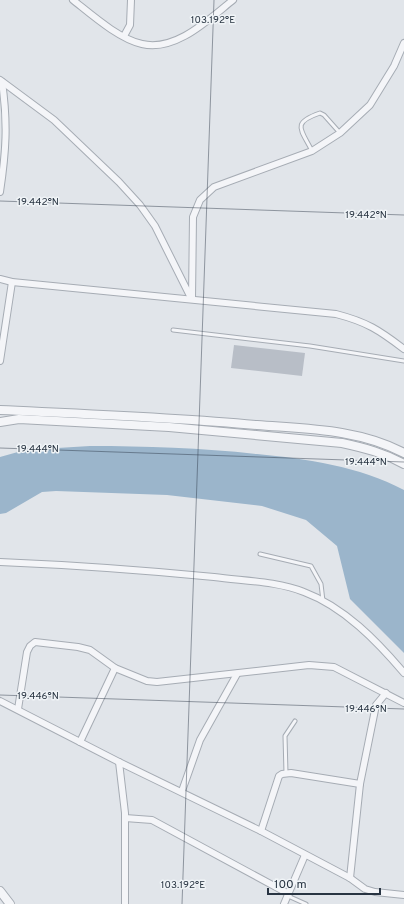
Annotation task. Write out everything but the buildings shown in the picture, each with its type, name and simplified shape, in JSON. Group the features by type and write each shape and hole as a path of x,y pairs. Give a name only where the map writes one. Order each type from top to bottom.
{"street":[{"path":"73,0 103,25 142,44 157,45 174,40 197,28 233,0"},
{"path":"124,36 130,25 131,0"},
{"path":"192,299 193,217 200,200 214,188 312,152 340,133 370,105 394,66 404,43"},
{"path":"0,192 6,149 6,121 1,82"},
{"path":"1,82 54,120 120,182 140,205 155,226 192,299"},
{"path":"0,279 12,282 336,314 360,320 380,331 404,349"},
{"path":"0,361 12,282"},
{"path":"0,410 167,417 344,433 372,440 404,453"},
{"path":"0,422 19,419 169,427 342,443 376,451 404,464"},
{"path":"0,562 125,568 250,581 303,591 323,601 353,622 388,654 404,673"},
{"path":"18,709 27,652 30,646 35,642 78,647 90,650 115,668 147,681 157,682 220,674 237,674 309,665 322,665 334,667 404,702"},
{"path":"80,742 115,668"},
{"path":"182,792 200,740 237,674"},
{"path":"350,878 360,784 376,705 386,693"},
{"path":"0,701 119,762 261,831 350,878 364,889 375,892 404,895"},
{"path":"119,762 125,818 125,904"},
{"path":"261,831 279,776 286,773 360,784"},
{"path":"125,818 152,820 288,895"},
{"path":"284,904 305,855"},
{"path":"0,891 10,904"}],"lane":[{"path":"312,152 300,128 301,122 306,118 320,113 324,115 340,133"},
{"path":"173,330 310,346 404,361"},
{"path":"260,554 311,566 321,584 323,601"},
{"path":"286,773 285,736 295,721"},
{"path":"288,895 306,904"}],"water":[{"path":"90,446 195,449 295,458 351,469 404,490 404,653 350,599 337,546 306,520 262,506 167,495 56,491 42,492 6,513 0,514 0,457 25,450"}]}
